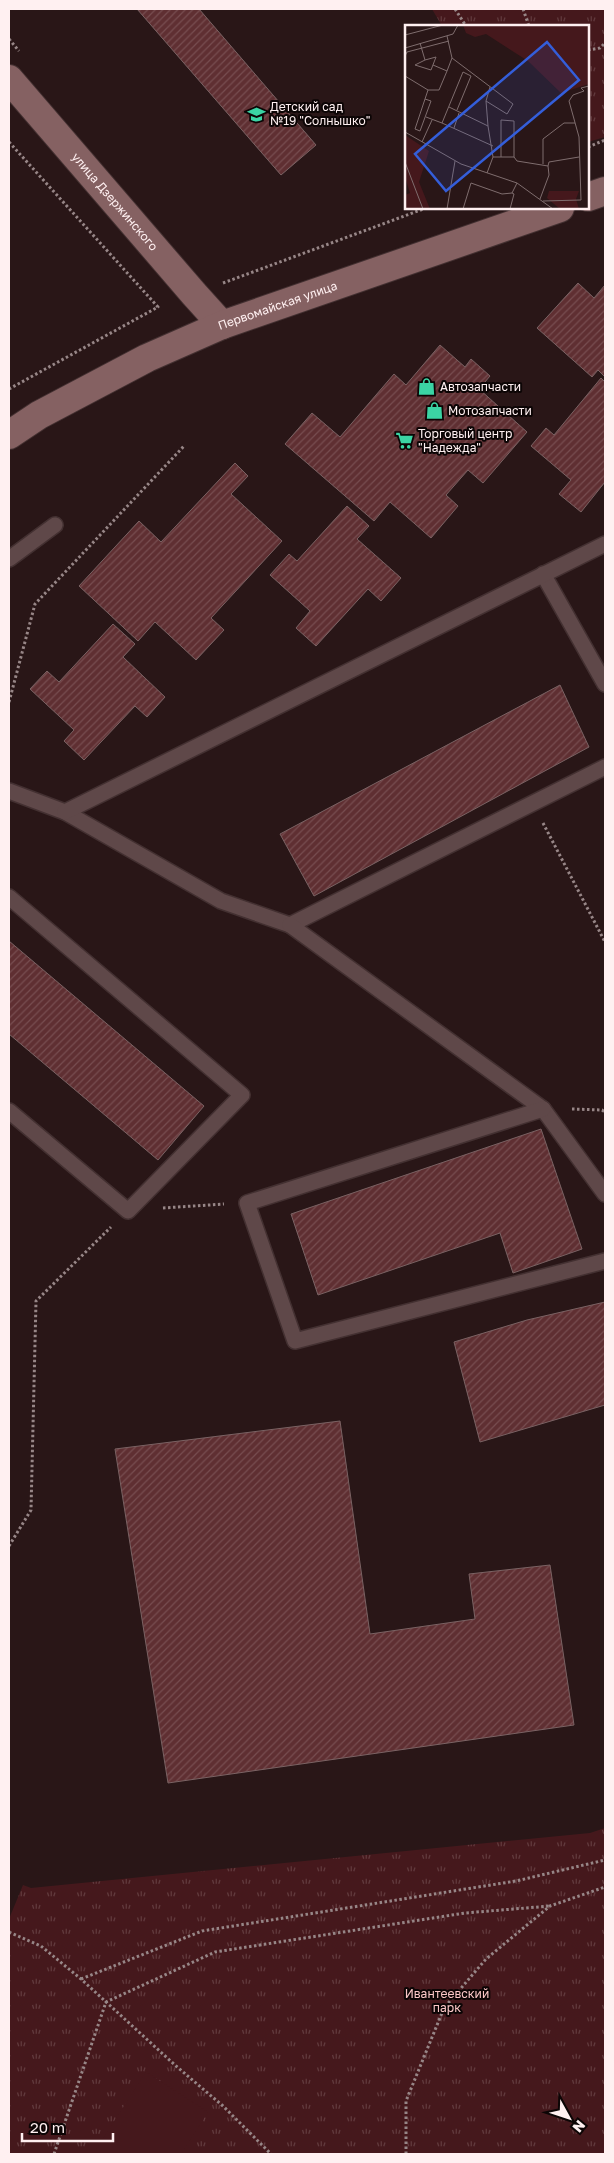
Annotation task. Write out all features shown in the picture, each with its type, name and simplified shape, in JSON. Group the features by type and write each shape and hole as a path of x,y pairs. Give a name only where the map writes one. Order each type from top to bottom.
{"main road":[{"name":"улица Дзержинского","path":"9,79 222,325"},
{"path":"589,197 605,191"},
{"name":"Первомайская улица","path":"9,435 39,415 147,358 222,325 557,209"}],"lane":[{"path":"9,559 54,526"},
{"path":"65,812 605,544"},
{"path":"543,574 605,684"},
{"path":"290,925 605,767"},
{"path":"9,791 65,812 221,901 290,925 543,1109 605,1194"},
{"path":"9,897 242,1095 128,1211 9,1111"},
{"path":"543,1109 247,1203 295,1341 605,1261"}],"path":[{"path":"455,9 465,25"},
{"path":"523,9 529,25"},
{"path":"9,39 22,54"},
{"path":"589,50 600,48 605,43"},
{"path":"589,147 605,140"},
{"path":"9,142 158,307 9,389"},
{"path":"222,283 423,209"},
{"path":"9,702 35,604 185,445"},
{"path":"532,803 605,942"},
{"path":"9,1546 31,1510 36,1301 128,1211 247,1203"},
{"path":"82,1979 202,1931 516,1881 605,1860"},
{"path":"54,2154 106,2002 215,1952 465,1914 550,1906 605,1886"},
{"path":"406,2154 406,2100 444,2008 486,1959 550,1906"},
{"path":"9,1932 41,1946 82,1979 176,2066 223,2106 272,2154"}],"green space":[{"path":"432,9 605,9 605,137 589,142 589,25 441,25"},
{"name":"Ивантеевский парк","path":"605,1828 605,2154 9,2154 9,1919 23,1885 31,1888 590,1833"},
{"path":"146,2072 208,2112 181,2154 93,2154"}],"building":[{"path":"137,9 199,9 316,145 281,175"},
{"path":"578,283 594,298 605,285 605,377 598,370 592,377 537,328"},
{"name":"Торговый центр \"Надежда\"","path":"440,345 465,367 471,359 490,376 479,389 527,432 483,483 468,470 446,495 458,506 431,538 390,502 374,521 285,444 312,413 340,437 394,374 406,385"},
{"path":"601,378 605,382 605,482 581,512 559,494 571,480 531,446 546,428 554,435"},
{"path":"235,463 248,476 231,494 282,541 211,618 224,630 196,660 155,622 138,641 79,586 139,521 161,542"},
{"path":"347,506 369,526 357,539 401,578 381,601 368,589 316,646 296,628 310,611 270,575 289,554 297,561"},
{"path":"113,624 135,644 123,657 165,697 147,717 135,706 84,760 64,741 74,730 30,689 47,671 59,682"},
{"path":"560,685 589,747 314,896 280,834"},
{"path":"9,941 204,1106 158,1160 9,1034"},
{"path":"541,1129 582,1249 513,1273 500,1233 318,1295 291,1214"},
{"path":"605,1302 605,1405 480,1442 454,1342 527,1320"},
{"path":"340,1421 370,1634 475,1619 469,1574 550,1565 574,1725 168,1783 115,1449"}],"place":[{"name":"Детский сад №19 \"Солнышко\"","path":"256,114"},
{"name":"Автозапчасти","path":"426,387"},
{"name":"Мотозапчасти","path":"434,411"},
{"name":"Торговый центр \"Надежда\"","path":"404,441"}]}
